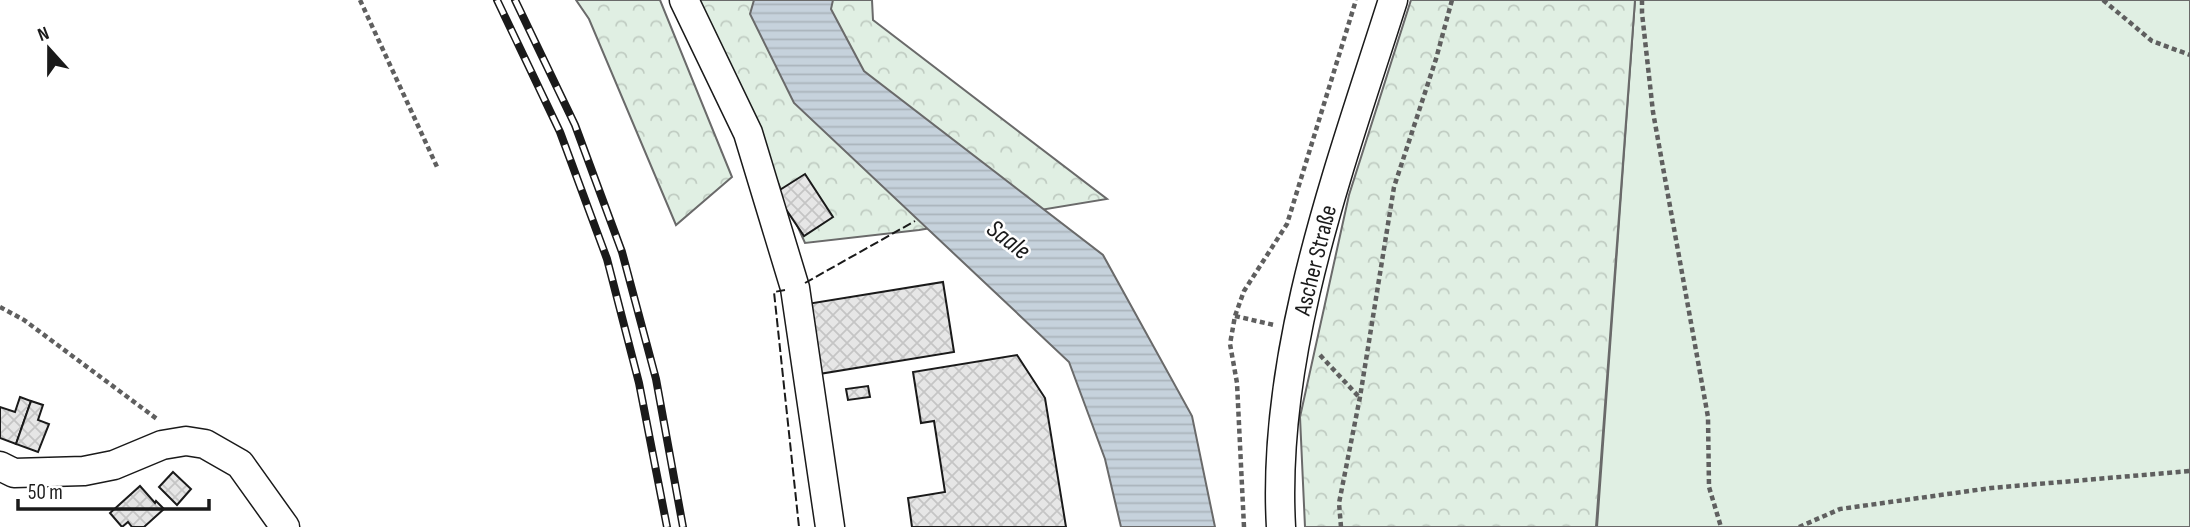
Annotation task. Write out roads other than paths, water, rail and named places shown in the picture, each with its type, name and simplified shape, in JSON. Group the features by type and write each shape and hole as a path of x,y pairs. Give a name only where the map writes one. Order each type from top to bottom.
{"street":[{"path":"684,0 748,133 795,288 830,527"},
{"name":"Ascher Straße","path":"1281,527 1279,488 1283,411 1297,330 1330,199 1393,0"},
{"path":"0,466 14,473 85,471 114,465 162,445 195,442 240,464 285,527"}],"water":[{"name":"Saale","path":"754,0 833,0 831,9 864,71 1103,255 1192,416 1215,527 1121,527 1105,459 1069,362 794,103 750,14"}],"railway":[{"path":"497,0 560,132 607,259 639,383 667,527"},
{"path":"515,0 575,125 622,252 656,379 683,527"}]}
